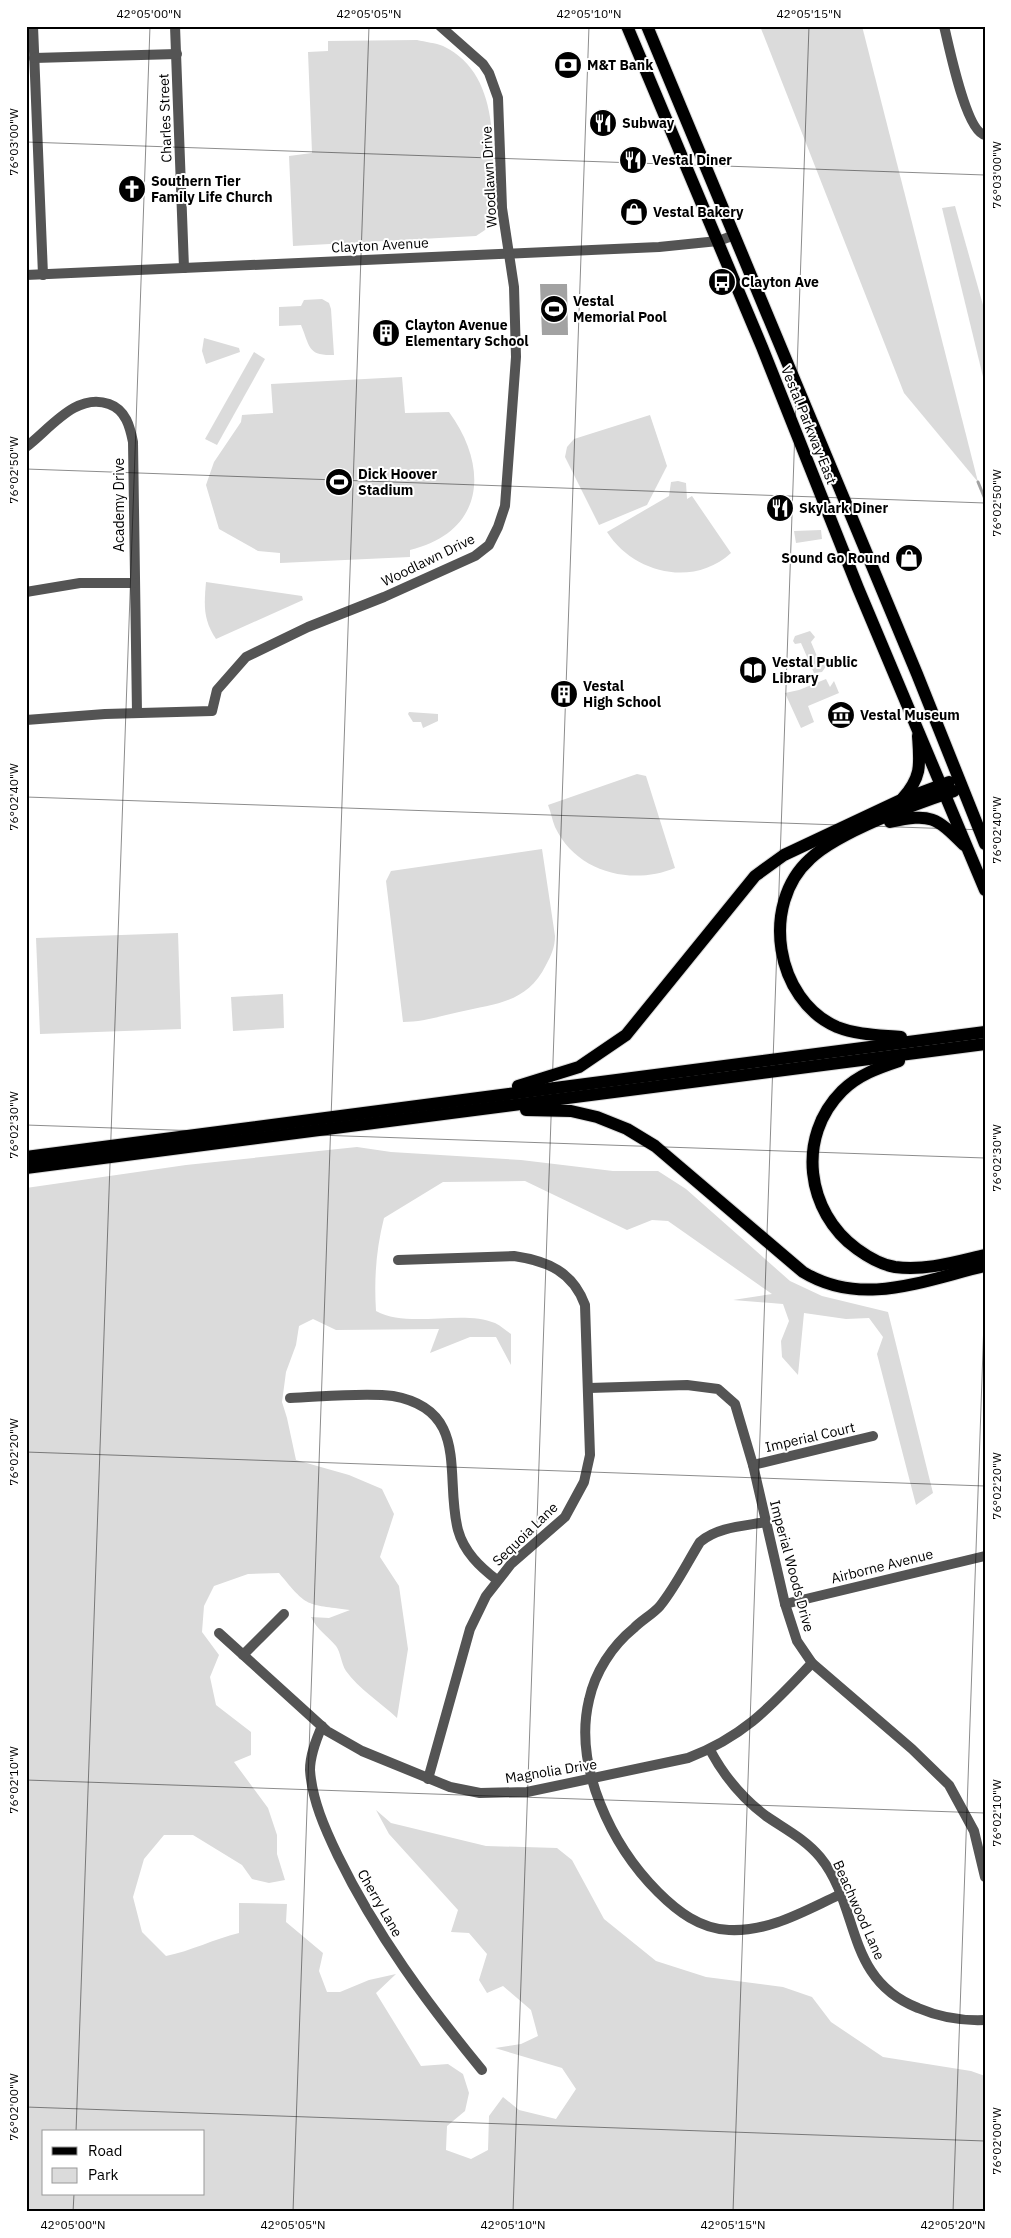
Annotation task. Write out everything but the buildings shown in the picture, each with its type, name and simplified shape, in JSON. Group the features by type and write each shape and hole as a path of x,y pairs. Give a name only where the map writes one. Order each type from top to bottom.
{"main road":[{"name":"Vestal Parkway East","path":"627,26 718,241 855,581 985,890"},
{"name":"Vestal Parkway East","path":"647,26 917,674 985,844"},
{"path":"901,800 918,778 920,764 917,725"},
{"path":"927,1045 855,1033 837,1027 814,1011 798,992 786,969 779,934 783,907 792,882 809,859 826,846 960,783"},
{"path":"482,1097 579,1067 626,1036 755,876 784,855 901,800 944,789"},
{"path":"866,827 920,816 934,819 944,824 969,850"},
{"path":"26,1168 489,1108 927,1045 985,1032"},
{"path":"26,1157 482,1097 927,1045 985,1044"},
{"path":"927,1045 876,1068 850,1083 841,1092 826,1112 815,1137 811,1162 814,1186 821,1206 838,1234 860,1252 886,1265 921,1268 941,1266 985,1255"},
{"path":"489,1108 571,1111 597,1117 627,1129 655,1146 804,1272 825,1284 844,1289 873,1290 985,1266"}],"street":[{"path":"33,26 43,274"},
{"name":"Charles Street","path":"175,26 184,268"},
{"name":"Woodlawn Drive","path":"26,720 137,713 212,711 217,690 246,656 308,627 384,597 475,556 489,546 505,506 509,476 516,356 514,286 502,208 498,98 489,73 483,64 440,26"},
{"path":"944,26 968,114 975,128 980,134 985,135"},
{"path":"34,58 176,54"},
{"name":"Clayton Avenue","path":"26,275 659,246 718,241 734,235"},
{"name":"Academy Drive","path":"26,447 75,407 86,402 98,401 111,405 123,413 130,425 133,442 137,713"},
{"path":"26,592 80,583 134,583"},
{"name":"Sequoia Lane","path":"398,1260 514,1256 532,1259 556,1267 576,1285 585,1305 590,1455 584,1482 564,1517 511,1564 486,1596 470,1628 428,1779"},
{"name":"Imperial Woods Drive","path":"589,1388 680,1385 710,1387 718,1389 730,1398 738,1411 753,1464 785,1604 797,1641 812,1663 912,1749 949,1785 974,1831 985,1877"},
{"path":"290,1398 393,1396 412,1402 430,1414 441,1425 451,1451 458,1531 471,1556 498,1580"},
{"name":"Imperial Court","path":"753,1464 873,1436"},
{"path":"766,1522 706,1536 700,1542 673,1589 658,1608 633,1628 612,1650 598,1674 588,1701 586,1735 593,1780 602,1809 622,1851 641,1875 674,1908 700,1923 727,1930 749,1930 783,1920 839,1895"},
{"name":"Airborne Avenue","path":"785,1604 985,1556"},
{"path":"243,1655 284,1614"},
{"name":"Magnolia Drive","path":"219,1633 322,1726 362,1751 428,1779 458,1788 498,1793 527,1792 593,1780 672,1762 710,1750 749,1726 761,1716 812,1663"},
{"name":"Cherry Lane","path":"322,1726 314,1745 310,1768 319,1812 331,1840 354,1889 396,1958 482,2070"},
{"name":"Beachwood Lane","path":"710,1750 727,1778 753,1806 803,1840 819,1857 833,1880 863,1957 885,1988 896,1997 933,2014 961,2020 985,2020"}],"green space":[{"path":"760,26 862,26 978,482 904,393"},
{"path":"417,40 443,46 463,60 477,78 486,100 491,123 493,148 491,221 485,230 476,236 293,246 289,156 312,153 308,52 328,51 328,41"},
{"path":"955,206 985,312 985,385 942,208"},
{"path":"322,299 329,303 331,309 334,355 319,354 314,351 308,344 301,325 279,326 279,307 301,306 304,300"},
{"path":"204,338 239,348 240,352 206,364 202,351"},
{"path":"254,352 265,359 217,445 205,439"},
{"path":"402,377 405,413 449,412 462,433 471,455 474,476 473,495 466,513 453,529 435,541 410,550 410,557 280,563 280,553 258,551 219,529 206,485 214,462 241,422 242,415 273,413 271,384"},
{"path":"650,415 667,466 647,505 599,525 565,457 567,447 574,439"},
{"path":"671,482 686,483 687,499 692,496 731,553 716,564 682,573 664,571 632,558 618,546 607,532 669,496"},
{"path":"821,530 822,539 796,543 794,531"},
{"path":"206,582 302,596 303,600 216,639 205,612"},
{"path":"810,631 815,637 811,642 821,666 826,660 827,665 822,672 814,673 801,643 795,644 793,641 795,636"},
{"path":"826,679 830,687 834,681 839,693 808,706 814,722 801,728 785,693 799,690"},
{"path":"409,712 438,714 438,721 423,728 421,722 413,722 408,714"},
{"path":"637,774 646,776 675,868 641,876 623,875 606,871 576,855 564,842 555,827 548,805"},
{"path":"542,849 555,936 551,955 538,978 520,994 498,1003 424,1020 403,1022 386,881 391,871"},
{"path":"178,933 181,1029 40,1034 36,938"},
{"path":"283,994 284,1028 233,1031 231,997"},
{"path":"357,1147 391,1152 521,1160 613,1171 658,1171 686,1189 790,1281 822,1296 888,1312 933,1493 916,1505 877,1354 883,1337 869,1318 846,1319 804,1313 798,1375 782,1357 781,1341 789,1321 783,1304 733,1300 772,1294 668,1221 652,1220 627,1230 525,1181 443,1182 384,1218 376,1264 376,1311 389,1316 404,1318 482,1319 495,1323 511,1334 511,1365 496,1337 470,1337 430,1353 439,1329 336,1330 313,1319 299,1326 296,1345 286,1372 282,1402 296,1460 349,1475 382,1489 394,1514 380,1557 399,1586 408,1649 397,1718 351,1677 344,1668 336,1646 319,1629 311,1617 329,1618 350,1610 315,1605 302,1599 279,1573 248,1574 214,1586 204,1606 202,1632 219,1655 210,1677 216,1705 251,1732 251,1755 234,1762 268,1808 277,1835 277,1854 285,1880 269,1883 252,1879 242,1865 193,1835 164,1835 144,1859 133,1897 142,1932 166,1956 239,1933 239,1903 287,1904 286,1922 323,1953 319,1971 327,1992 340,1992 369,1980 396,1974 376,1993 421,2066 448,2064 463,2074 469,2093 465,2111 447,2126 446,2150 471,2159 488,2150 489,2116 503,2097 519,2110 556,2119 576,2089 562,2068 495,2048 521,2044 538,2036 531,2010 503,1986 487,1993 479,1980 487,1954 469,1933 451,1932 458,1910 389,1834 376,1810 391,1823 486,1846 557,1848 572,1860 604,1919 656,1961 706,1977 783,1987 812,1997 831,2022 883,2057 971,2071 985,2076 985,2212 26,2212 26,1188 186,1165"}],"shaded area":[{"name":"Vestal Memorial Pool","path":"540,284 567,284 568,335 542,335"}],"waterway":[{"path":"978,482 985,499"}],"place":[{"name":"M&T Bank","path":"568,65"},
{"name":"Subway","path":"603,123"},
{"name":"Vestal Diner","path":"633,160"},
{"name":"Southern Tier Family Life Church","path":"132,189"},
{"name":"Vestal Bakery","path":"634,212"},
{"name":"Clayton Ave","path":"722,282"},
{"name":"Vestal Memorial Pool","path":"554,309"},
{"name":"Clayton Avenue Elementary School","path":"386,333"},
{"name":"Dick Hoover Stadium","path":"339,482"},
{"name":"Skylark Diner","path":"780,508"},
{"name":"Sound Go Round","path":"909,558"},
{"name":"Vestal Public Library","path":"753,670"},
{"name":"Vestal High School","path":"564,694"},
{"name":"Vestal Museum","path":"841,715"}]}
